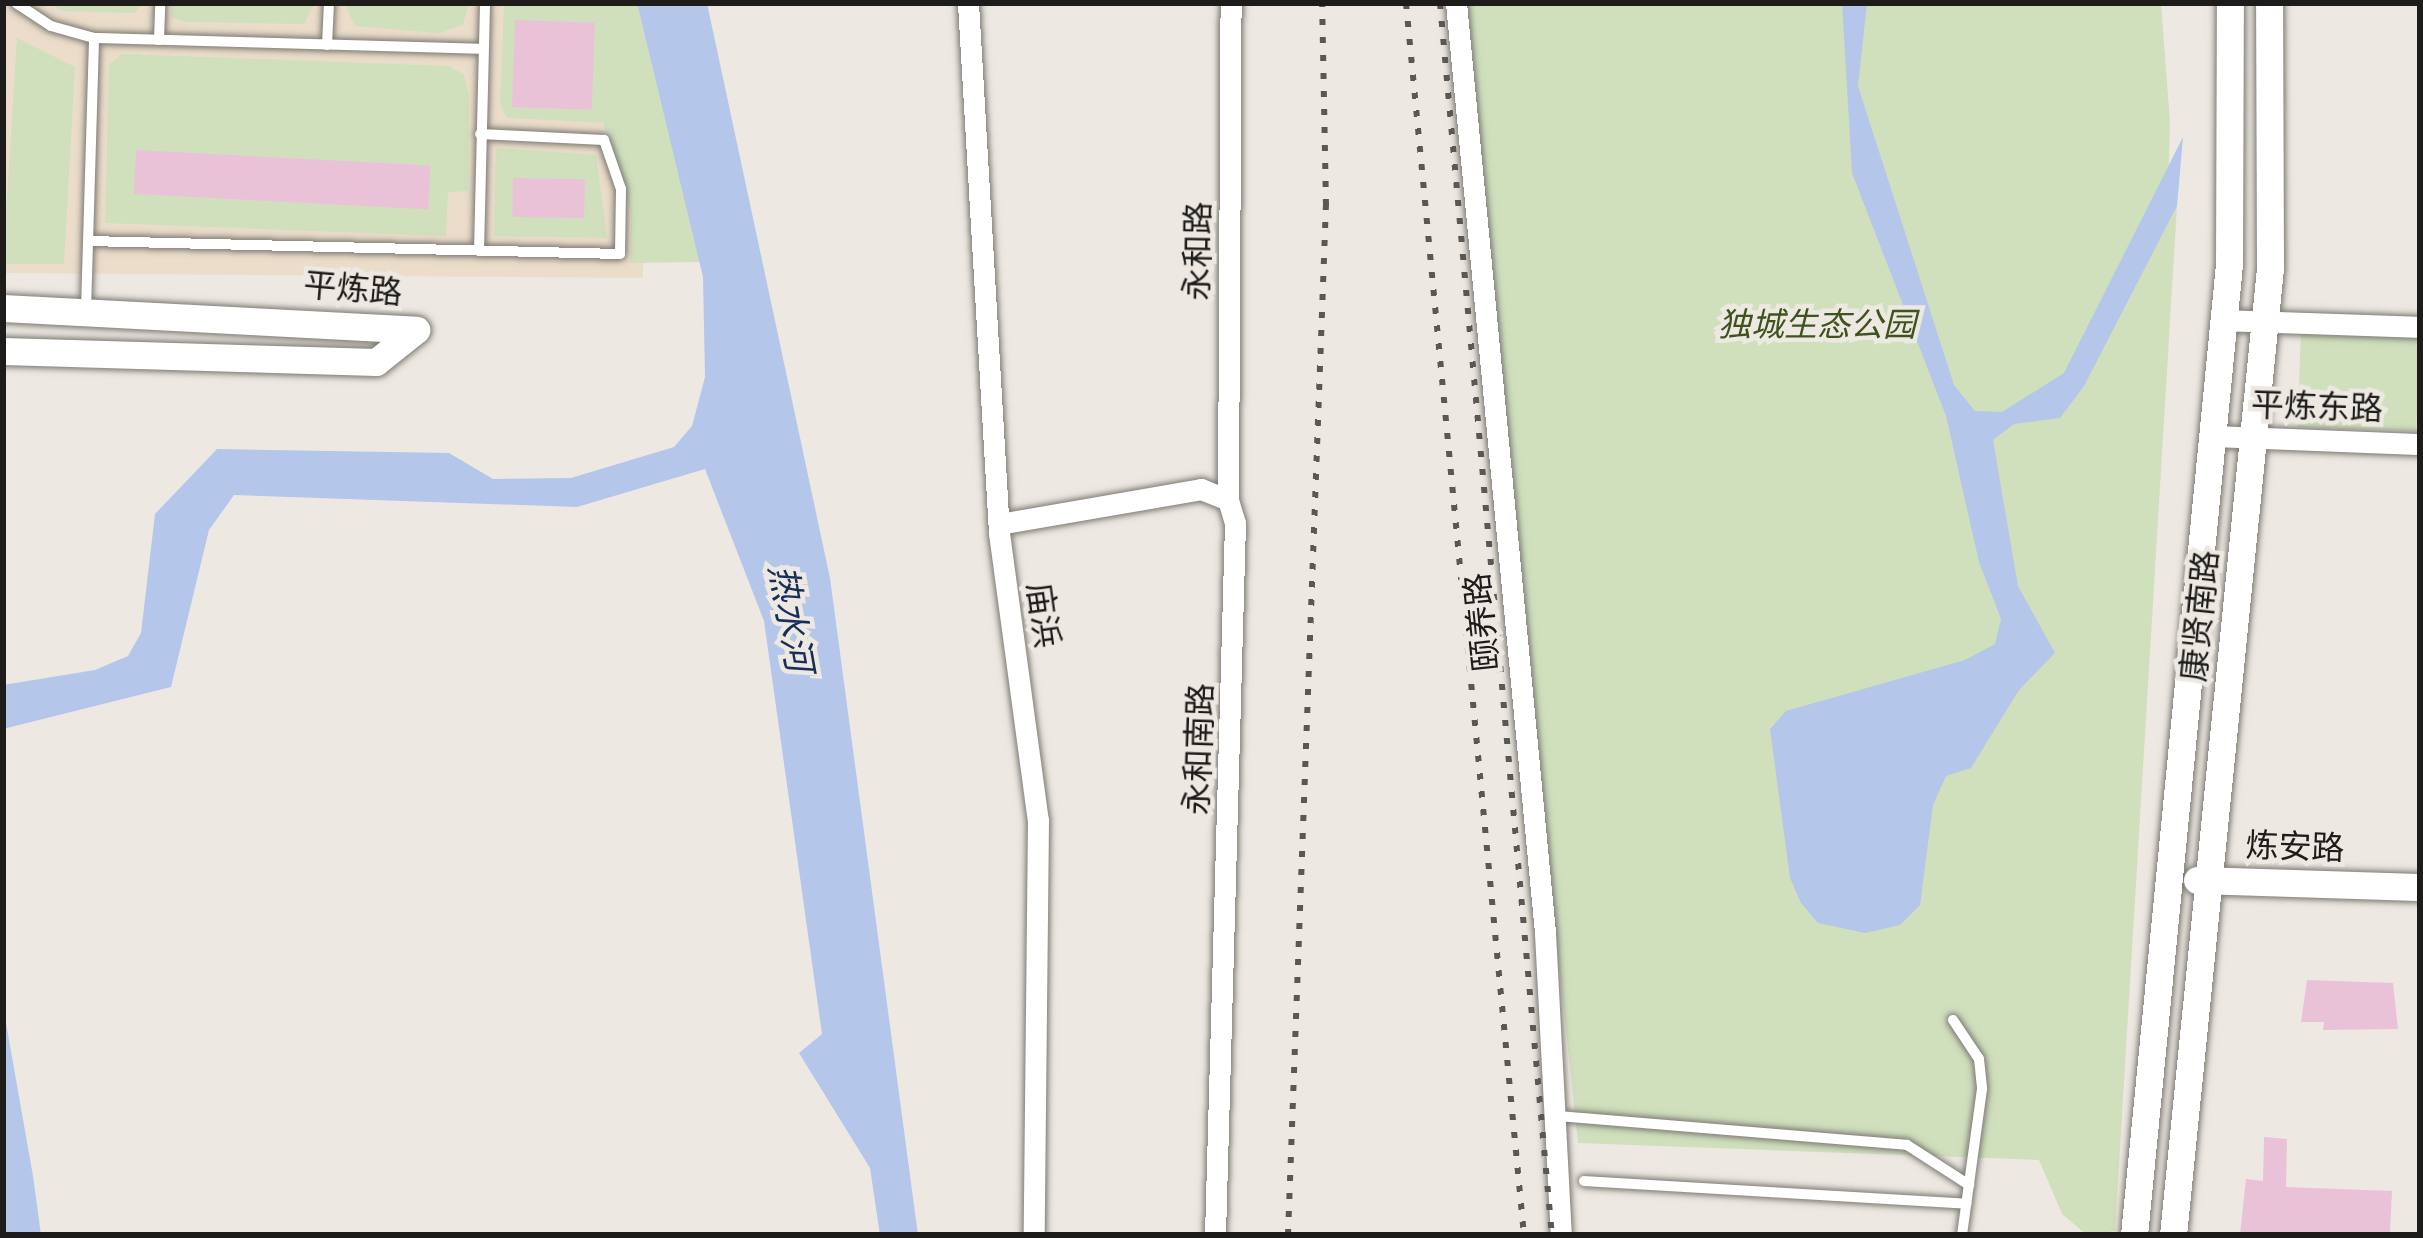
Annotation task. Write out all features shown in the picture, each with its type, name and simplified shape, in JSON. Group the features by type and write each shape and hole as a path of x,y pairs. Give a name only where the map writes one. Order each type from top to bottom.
{"street":[{"name":"庙浜","path":"968,3 998,524 1038,820 1034,1235"},
{"name":"永和路","path":"1228,500 1231,3"},
{"name":"颐养路","path":"1456,3 1557,1116 1561,1235"},
{"name":"康贤南路","path":"2134,1235 2223,320 2232,201 2230,3"},
{"name":"康贤南路","path":"2173,1235 2265,322 2273,190 2269,3"},
{"name":"平炼路","path":"3,308 416,330 376,362 3,351"},
{"path":"2223,320 2420,327"},
{"name":"平炼东路","path":"2211,436 2420,444"},
{"path":"998,524 1202,489 1228,500"},
{"name":"永和南路","path":"1215,1235 1234,649 1235,523 1228,500"},
{"name":"炼安路","path":"2168,879 2420,887"}],"lane":[{"path":"16,3 51,26 94,38 483,50"},
{"path":"159,40 160,3"},
{"path":"327,45 329,3"},
{"path":"478,251 485,3"},
{"path":"86,310 94,38"},
{"path":"88,241 620,254 621,189 604,140 480,134"},
{"path":"1953,1020 1979,1059 1962,1235"},
{"path":"1557,1116 1907,1145 1969,1185"},
{"path":"1584,1181 1966,1204"}],"shaded area":[{"path":"3,3 603,3 644,214 643,278 3,273"}],"green space":[{"path":"51,3 142,3 135,13 62,11"},
{"path":"171,3 315,3 304,24 185,22 171,17"},
{"path":"344,3 469,3 463,25 439,33 355,26"},
{"path":"504,3 637,3 700,262 630,263 631,213 603,123 507,118 500,104"},
{"name":"独城生态公园","path":"1456,3 2161,3 2170,122 2167,221 2177,206 2115,1231 2087,1235 2062,1214 2039,1160 1578,1143"},
{"path":"17,38 75,67 64,264 3,264"},
{"path":"122,54 449,66 464,75 469,95 468,191 448,192 446,236 105,223 109,64"},
{"path":"496,148 596,155 607,238 494,236"},
{"path":"2301,326 2420,330 2416,431 2297,427"}],"water":[{"name":"热水河","path":"637,3 707,3 830,578 918,1235 880,1235 870,1168 799,1053 822,1034 764,621 705,469 577,507 234,495 209,530 171,687 3,729 3,685 95,670 128,656 141,633 155,514 217,449 449,453 493,479 571,478 674,447 692,426 705,377 703,277"},
{"path":"1842,3 1867,3 1858,86 1954,385 1975,411 2002,412 2064,373 2183,137 2177,206 2084,386 2060,418 2014,424 1993,440 2018,586 2055,653 2019,690 1971,768 1946,776 1933,805 1920,905 1900,925 1865,933 1818,923 1801,903 1790,878 1770,729 1786,711 1965,660 1995,644 2001,619 1979,562 1946,416 1852,173"},
{"path":"3,1006 33,1176 41,1235 3,1235"}],"building":[{"path":"515,20 595,23 592,110 512,107"},
{"path":"136,150 431,165 428,209 134,194"},
{"path":"513,178 585,179 584,218 512,217"},
{"path":"2307,980 2393,983 2398,1029 2323,1030 2324,1022 2301,1022"},
{"path":"2264,1137 2287,1139 2286,1187 2392,1191 2390,1233 2240,1235 2246,1179 2263,1181"}],"railway":[{"path":"1288,1235 1326,205 1322,3"},
{"path":"1406,3 1524,1235"},
{"path":"1440,3 1552,1235"}]}
